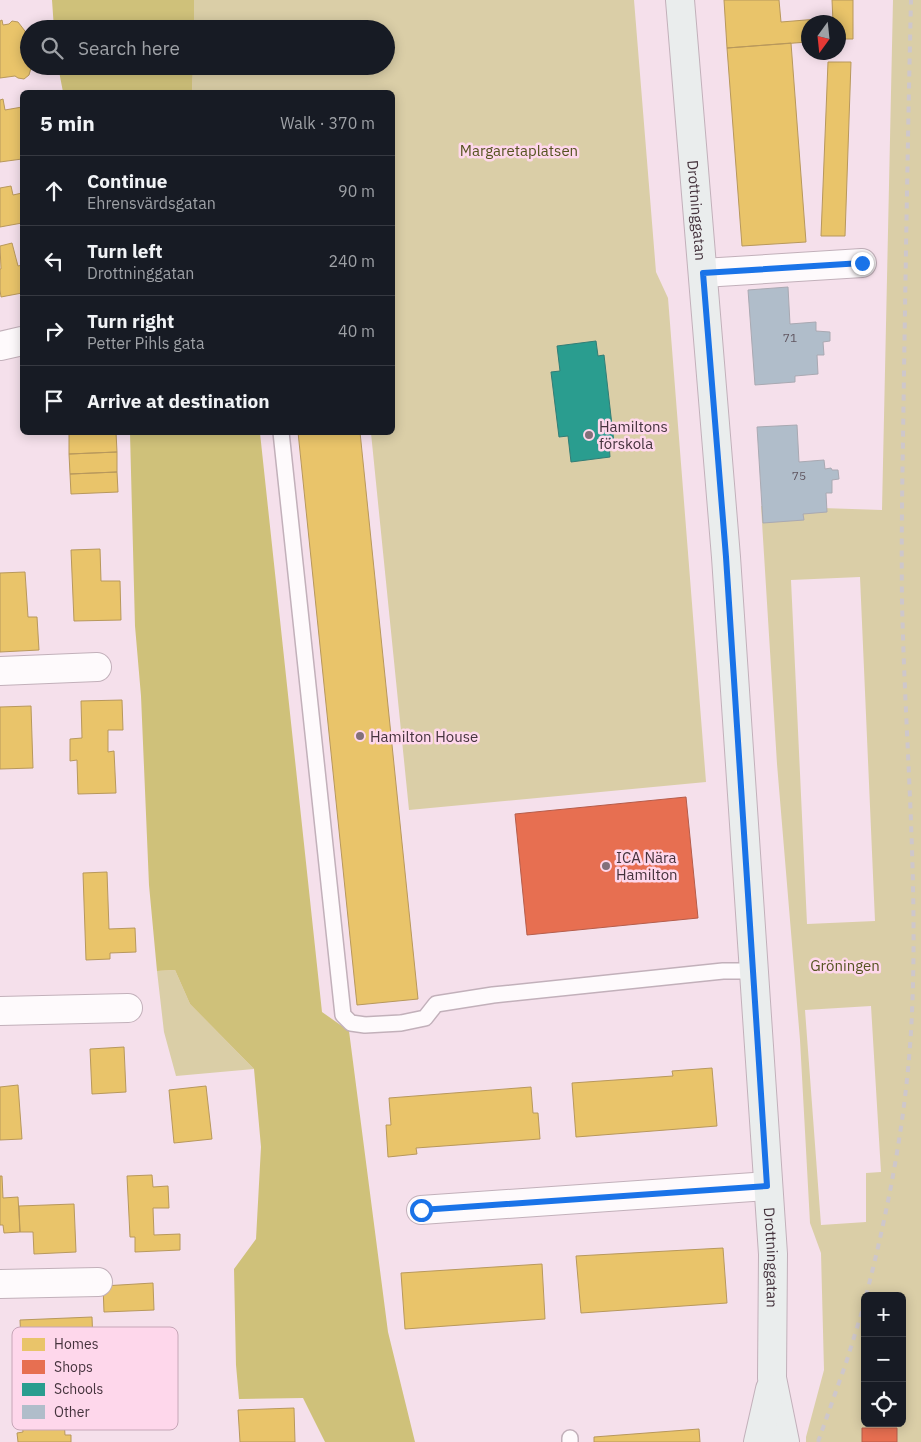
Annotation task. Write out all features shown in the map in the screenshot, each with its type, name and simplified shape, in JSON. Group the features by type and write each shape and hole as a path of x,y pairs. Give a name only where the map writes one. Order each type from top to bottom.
{"street":[{"name":"Drottninggatan","path":"680,0 726,567 773,1254 772,1378 784,1442"},
{"path":"703,273 862,263"},
{"path":"0,346 20,341"},
{"path":"0,671 97,667"},
{"path":"0,1011 128,1008"},
{"path":"421,1210 767,1186"},
{"path":"0,1284 98,1282"},
{"name":"Drottninggatan","path":"758,1442 772,1378"}],"lane":[{"path":"281,435 343,1015 351,1023 365,1026 401,1023 425,1018 436,1004 493,995 713,972 753,971"}],"green space":[{"name":"Margaretaplatsen","path":"194,0 634,0 656,272 668,298 706,782 409,810 371,435 395,435 395,90 192,90 193,75 395,75 395,20 194,20"},
{"name":"Gröningen","path":"893,0 921,0 921,1442 806,1442 824,1370 821,1253 810,1223 800,1040 777,764 761,506 882,510","holes":["860,577 875,921 807,924 791,580","871,1006 881,1172 866,1173 866,1222 821,1225 805,1010"]},
{"path":"175,970 190,1004 254,1069 176,1076 164,1032 157,971"}],"shaded area":[{"path":"52,0 194,0 194,20 53,20"},
{"path":"60,75 193,75 192,90 63,90"},
{"path":"130,435 260,435 322,1012 349,1031 388,1332 415,1442 325,1442 303,1398 239,1399 236,1365 234,1269 256,1239 261,1147 254,1069 190,1004 175,970 157,971 149,885 141,696 135,626"}],"building: Homes":[{"path":"724,0 779,0 781,22 801,20 801,43 727,48"},
{"path":"832,0 853,0 853,39 846,39 846,15 833,15"},
{"path":"2,20 3,25 9,24 12,21 18,22 20,25 20,75 29,75 24,79 15,76 0,78 0,21"},
{"path":"791,43 806,242 742,246 727,48"},
{"path":"828,62 851,62 845,236 821,236"},
{"path":"3,99 5,110 20,107 20,159 0,162 0,100"},
{"path":"11,186 13,195 20,193 20,223 0,227 0,188"},
{"path":"12,243 18,266 20,266 20,293 1,297 0,246"},
{"path":"69,435 116,435 117,452 69,454"},
{"name":"Hamilton House","path":"298,435 360,435 418,999 357,1005"},
{"path":"117,452 117,472 70,474 69,454"},
{"path":"117,472 118,492 71,494 70,474"},
{"path":"100,549 101,581 120,581 121,620 74,621 71,550"},
{"path":"25,572 28,617 37,617 39,650 0,652 0,573"},
{"path":"122,700 123,730 108,730 108,752 114,751 116,793 78,794 77,760 70,761 70,739 82,738 81,701"},
{"path":"31,706 33,768 0,769 0,707"},
{"path":"107,872 109,929 135,928 136,952 110,953 110,959 86,960 83,873"},
{"path":"124,1047 126,1092 92,1094 90,1049"},
{"path":"712,1068 717,1126 576,1137 572,1083 673,1076 672,1071"},
{"path":"18,1085 22,1139 0,1140 0,1087"},
{"path":"206,1086 212,1139 174,1143 169,1090"},
{"path":"531,1087 533,1113 538,1113 540,1139 416,1148 417,1154 388,1157 386,1125 391,1125 389,1098"},
{"path":"152,1175 153,1187 168,1186 169,1208 153,1208 154,1235 180,1234 180,1250 135,1252 135,1237 130,1237 127,1176"},
{"path":"0,1176 2,1176 3,1198 18,1197 20,1232 4,1233 3,1225 0,1225"},
{"path":"74,1204 76,1252 34,1254 33,1232 20,1232 19,1206"},
{"path":"723,1248 727,1303 581,1313 576,1256"},
{"path":"542,1264 545,1319 405,1329 401,1273"},
{"path":"153,1283 154,1310 104,1312 103,1286"},
{"path":"92,1317 92,1327 20,1327 20,1320"},
{"path":"294,1408 295,1442 240,1442 238,1410"},
{"path":"699,1429 700,1442 594,1442 594,1437"},
{"path":"23,1430 65,1430 65,1435 71,1435 71,1442 18,1442 17,1433 23,1432"}],"building: Shops":[{"name":"ICA Nära Hamilton","path":"686,797 698,918 527,935 515,814"},
{"path":"862,1428 897,1428 897,1442 862,1442"}],"building: Schools":[{"path":"596,341 598,356 604,355 614,443 609,443 610,457 571,462 568,436 559,437 551,372 560,371 557,346"}],"building: Other":[{"path":"788,287 790,324 816,322 816,331 830,332 830,341 823,342 824,355 817,355 818,374 795,376 795,382 755,385 748,290"},
{"path":"797,425 799,462 824,460 825,469 838,470 839,479 832,480 832,493 826,493 827,512 803,514 804,520 763,523 757,427"}],"railway":[{"path":"867,1292 883,1226 902,1120 912,1012 912,858 902,601 911,0"},
{"path":"818,1442 861,1315"}],"place":[{"name":"Hamiltons förskola","path":"589,435"},
{"name":"Hamilton House","path":"360,736"},
{"name":"ICA Nära Hamilton","path":"606,866"}],"route":[{"path":"421,1210 767,1186 726,557 703,273 862,263"}]}
